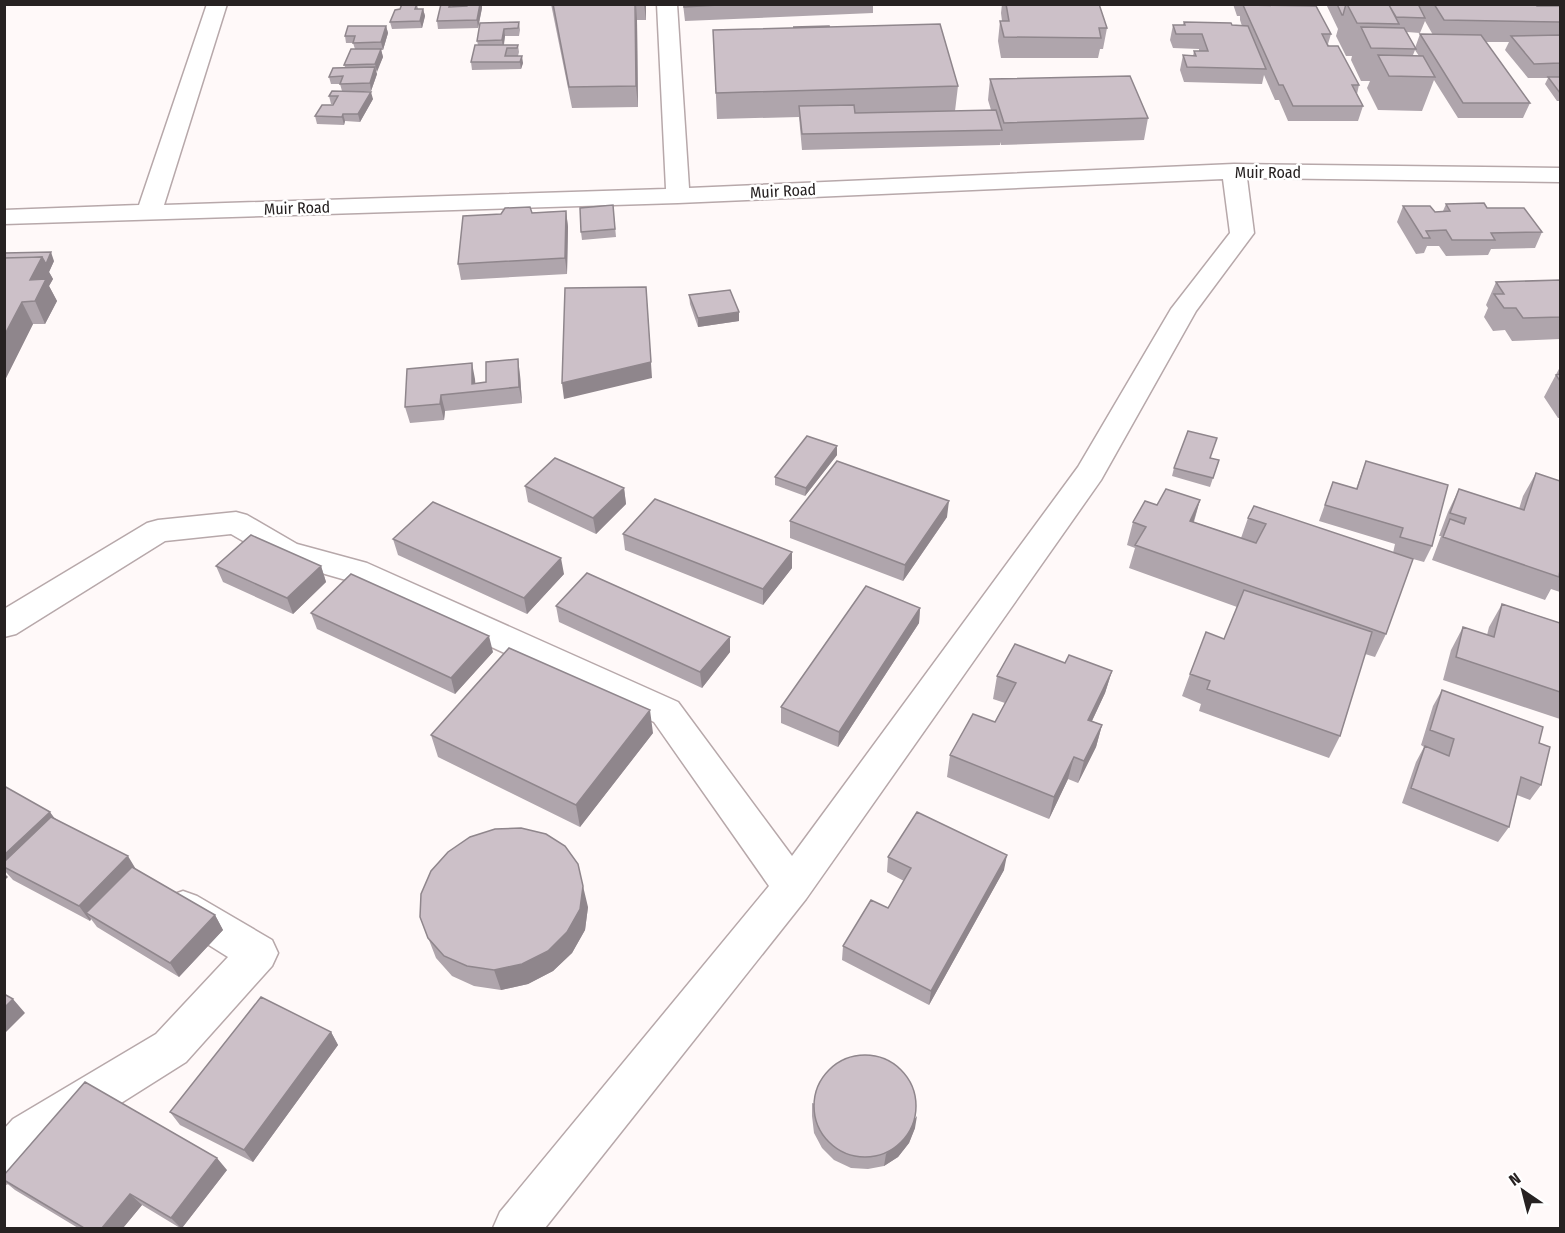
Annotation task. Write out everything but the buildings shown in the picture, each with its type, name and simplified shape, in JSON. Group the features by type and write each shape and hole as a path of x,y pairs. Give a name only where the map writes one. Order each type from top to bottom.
{"street":[{"path":"149,213 217,4"},
{"path":"667,4 678,196"},
{"path":"516,1228 792,887 1090,473 1184,309 1242,233 1234,171"},
{"name":"Muir Road","path":"4,217 678,196 1234,171 1560,175"},
{"path":"4,625 158,531 236,523 287,552 356,571 666,712 792,887"},
{"path":"4,1162 29,1135 171,1048 258,953 157,892"}]}
